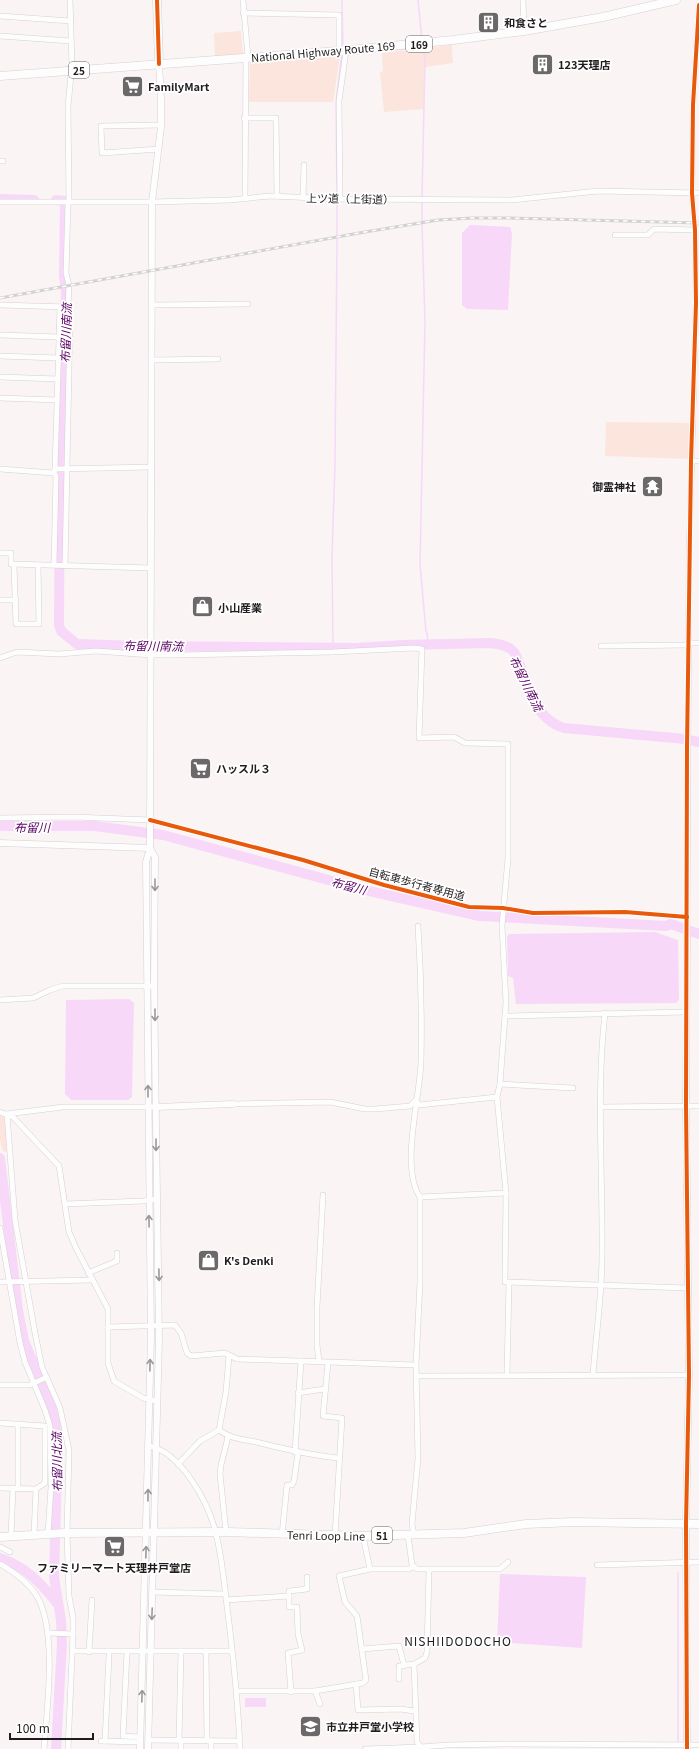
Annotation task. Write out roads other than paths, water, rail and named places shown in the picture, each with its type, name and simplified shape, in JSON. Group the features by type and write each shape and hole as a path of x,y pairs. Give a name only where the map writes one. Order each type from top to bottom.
{"main road":[{"path":"157,0 159,64"},
{"name":"National Highway Route 169","path":"159,64 343,51 524,32 603,17 676,0"},
{"name":"25","path":"0,76 159,64"},
{"name":"Tenri Loop Line","path":"0,1537 66,1533 226,1532 282,1535 364,1536 464,1533 526,1524 573,1522 699,1524"}],"street":[{"path":"65,566 70,318 68,307 69,285 66,273 68,106 72,70 70,0"},
{"path":"243,0 247,58 244,118 245,198"},
{"path":"523,0 524,32"},
{"path":"687,1747 686,1524 689,1375 687,1288 686,1012 688,644 691,461 696,303 695,230 692,193 693,105 699,5"},
{"path":"243,13 339,15 343,51 339,101 340,199"},
{"path":"0,16 71,21"},
{"path":"0,36 71,41"},
{"path":"148,1749 152,1592 149,1446 151,1325 146,862 150,846 152,202 159,149 161,99 159,64"},
{"path":"244,118 276,118 277,196"},
{"path":"159,149 102,153 101,126 160,125"},
{"path":"303,197 304,165"},
{"name":"上ツ道（上街道）","path":"0,202 152,202 277,196 340,199 512,200 598,191 699,193"},
{"path":"615,235 648,236 654,229 695,230"},
{"path":"151,305 248,304"},
{"path":"0,305 68,307"},
{"path":"54,565 60,307"},
{"path":"0,335 59,338"},
{"path":"0,356 58,358"},
{"path":"152,360 218,358"},
{"path":"0,377 58,379"},
{"path":"0,398 58,400"},
{"path":"691,461 699,461"},
{"path":"0,469 55,471 67,469 152,467"},
{"path":"0,553 11,553 11,564 14,564 16,624 39,624 38,565"},
{"path":"14,564 151,568"},
{"path":"0,600 16,600"},
{"path":"601,646 699,643"},
{"path":"0,658 17,652 59,654 96,652 151,654 333,652 414,648 422,649 419,738 454,737 465,743 508,744 508,858 502,910 505,1016 500,1084 497,1097 506,1193 505,1282 687,1288"},
{"path":"0,818 74,817 150,822"},
{"path":"0,843 150,846"},
{"path":"140,1749 143,1652 156,1447 159,1324 155,857 150,846"},
{"path":"413,1567 411,1535 418,1458 416,1365 420,1282 420,1197 414,1188 412,1155 416,1100 421,1065 422,975 418,926"},
{"path":"0,1000 33,998 63,986 155,986"},
{"path":"505,1016 686,1012"},
{"path":"593,1374 602,1258 601,1107 602,1041 605,1013"},
{"path":"500,1084 573,1088"},
{"path":"416,1100 419,1105 497,1097"},
{"path":"8,1114 63,1107 156,1107 330,1102 365,1109 375,1109 410,1106 416,1100"},
{"path":"601,1107 699,1106"},
{"path":"0,1112 13,1117 59,1166 70,1232 91,1280 105,1303 109,1317 108,1363 114,1381 150,1401 157,1401"},
{"path":"8,1114 15,1220 39,1356 46,1377 60,1408 69,1450 66,1533 69,1596 73,1618 73,1651 68,1749"},
{"path":"420,1197 506,1193"},
{"path":"318,1361 317,1307 323,1195"},
{"path":"65,1204 157,1199"},
{"path":"0,1228 2,1258 10,1282 20,1343 45,1410 51,1437 50,1534"},
{"path":"88,1273 118,1262 117,1253"},
{"path":"0,1282 26,1283 91,1280"},
{"path":"507,1375 509,1283"},
{"path":"108,1327 159,1324 175,1325 179,1328 187,1353 191,1356 225,1353 237,1359 416,1365"},
{"path":"178,1464 200,1441 219,1430 226,1392 229,1356"},
{"path":"282,1535 287,1486 292,1485 294,1481 297,1453 298,1393 301,1361"},
{"path":"328,1363 324,1389 324,1416 342,1418 338,1458 335,1536"},
{"path":"417,1376 593,1374 689,1375"},
{"path":"0,1385 30,1385 46,1377"},
{"path":"298,1393 324,1389"},
{"path":"0,1423 45,1426 45,1483 36,1489 0,1488"},
{"path":"11,1536 18,1424"},
{"path":"219,1430 228,1437 297,1453 338,1458"},
{"path":"226,1532 221,1465 228,1437"},
{"path":"149,1446 156,1447 170,1455 178,1464 201,1494 216,1533 237,1691 240,1749"},
{"path":"34,1535 36,1489"},
{"path":"364,1536 370,1569"},
{"path":"0,1547 10,1552"},
{"path":"237,1691 315,1691 363,1683 366,1680 357,1616 345,1602 339,1576 370,1569 409,1569 413,1567 417,1569 429,1570 500,1569 508,1562"},
{"path":"596,1565 699,1562"},
{"path":"0,1564 25,1582 38,1598 50,1633 44,1749"},
{"path":"398,1679 399,1666 414,1664 425,1658 427,1652 429,1570"},
{"path":"291,1692 288,1653 302,1650 298,1634 297,1607 290,1607 289,1596 291,1590 307,1589 307,1577"},
{"path":"152,1592 225,1594"},
{"path":"226,1600 289,1596"},
{"path":"89,1652 92,1600"},
{"path":"50,1633 73,1634"},
{"path":"362,1649 399,1646 404,1666"},
{"path":"73,1651 232,1651"},
{"path":"181,1651 181,1749"},
{"path":"206,1651 209,1741 211,1749"},
{"path":"127,1652 123,1736 140,1739"},
{"path":"109,1655 103,1741 140,1739"},
{"path":"414,1664 416,1699 414,1711 417,1742 420,1747"},
{"path":"356,1684 358,1710 402,1709 414,1711"},
{"path":"315,1691 320,1704"},
{"path":"148,1740 239,1741"},
{"path":"365,1749 447,1745 505,1747 687,1747 699,1745"}],"waterway":[{"path":"342,0 343,48"},
{"path":"418,0 422,41"},
{"path":"422,197 425,62 423,45"},
{"path":"347,55 423,47"},
{"path":"337,197 336,102 342,53"},
{"name":"布留川南流","path":"0,199 34,200"},
{"name":"布留川南流","path":"56,200 65,201 64,275 66,292 60,454 59,625 61,631 77,644 357,648 403,645 490,643 502,645 511,649 518,659 536,704 541,712 554,724 564,728 685,739 699,742"},
{"path":"337,200 337,236"},
{"path":"422,201 422,222"},
{"path":"422,223 425,322 420,564 426,632"},
{"path":"333,648 332,555 335,464 337,237"},
{"path":"427,633 428,644"},
{"name":"布留川","path":"0,826 95,826 163,835 369,891 480,916 666,926 671,924 699,934"},
{"name":"布留川北流","path":"0,1158 18,1310 24,1341 50,1402 58,1436 54,1577 61,1620 62,1644 56,1749"},
{"path":"0,1558 17,1566 32,1576 45,1588 57,1603"},
{"path":"678,1573 678,1743"}],"railway":[{"path":"0,298 438,220 509,218 699,223"}],"place":[{"name":"和食さと","path":"489,22"},
{"name":"123天理店","path":"543,64"},
{"name":"FamilyMart","path":"132,86"},
{"name":"御霊神社","path":"652,486"},
{"name":"小山産業","path":"202,607"},
{"name":"ハッスル３","path":"201,768"},
{"name":"K's Denki","path":"209,1260"},
{"name":"ファミリーマート天理井戸堂店","path":"114,1547"},
{"name":"市立井戸堂小学校","path":"311,1726"}],"district":[{"name":"NISHIIDODOCHO","path":"458,1640"}]}
